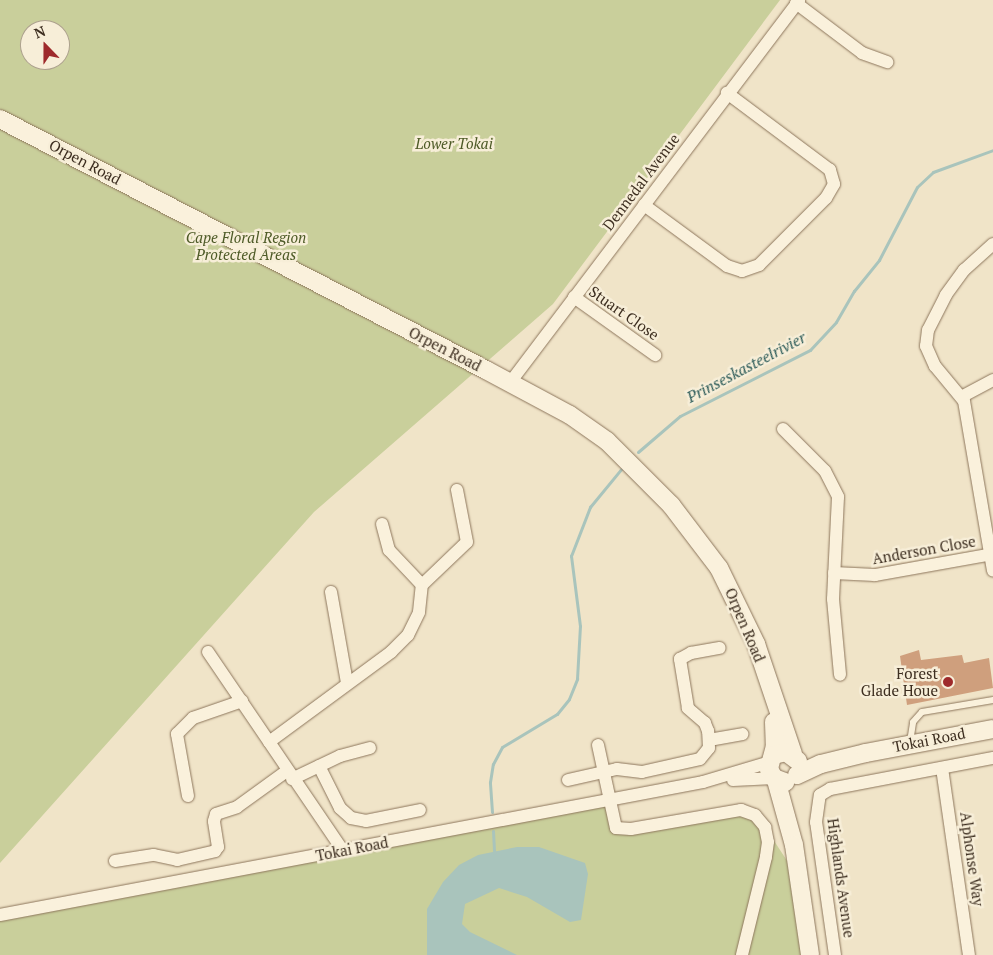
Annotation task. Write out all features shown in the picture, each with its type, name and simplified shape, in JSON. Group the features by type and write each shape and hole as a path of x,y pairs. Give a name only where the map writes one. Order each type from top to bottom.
{"main road":[{"name":"Orpen Road","path":"0,119 570,415 607,441 671,505 712,557 734,596 756,644 772,701 794,755"},
{"name":"Orpen Road","path":"772,701 773,769 794,845"},
{"name":"Tokai Road","path":"796,776 824,762 993,729"},
{"path":"796,776 787,782 773,769 783,752 794,755 799,764 796,776 794,845 810,955"},
{"name":"Tokai Road","path":"794,755 866,753"}],"street":[{"path":"797,2 862,53 887,62"},
{"name":"Dennedal Avenue","path":"509,384 797,2"},
{"path":"644,204 727,266 742,271 759,265 826,198 834,184 830,170 727,93"},
{"path":"993,244 964,270 946,295 928,330 926,346 932,360 963,396 993,571"},
{"name":"Stuart Close","path":"574,297 655,355"},
{"path":"963,396 993,380"},
{"path":"783,429 819,464 836,490 839,508 833,599 840,675"},
{"path":"270,742 408,635 419,612 422,584 466,542 457,490"},
{"path":"382,524 389,550 422,584"},
{"name":"Anderson Close","path":"834,573 875,575 991,554"},
{"path":"331,592 347,683"},
{"path":"568,780 617,769 642,772 696,761 706,752 710,740 705,723 688,708 680,662 685,655 720,648"},
{"path":"208,652 343,851"},
{"path":"188,796 178,734 193,718 242,701"},
{"path":"710,740 742,734"},
{"path":"598,745 607,800 614,826 621,830 731,810 748,811 761,821 768,833 766,857 742,955"},
{"path":"116,861 154,855 177,860 215,851 218,847 214,821 216,814 237,807 290,775 370,748"},
{"path":"942,768 993,758"},
{"path":"320,766 340,808 351,818 366,822 420,810"},
{"name":"Highlands Avenue","path":"835,955 816,805 820,796 830,789 942,768"},
{"name":"Alphonse Way","path":"942,768 968,955"},
{"name":"Tokai Road","path":"0,915 773,769"}],"lane":[{"path":"910,744 913,722 922,712 993,700"}],"green space":[{"name":"Cape Floral Region Protected Areas","path":"0,0 780,0 553,304 314,512 0,863"},
{"path":"607,800 621,829 748,811 761,821 799,879 809,955 0,955 0,915"}],"water":[{"path":"517,847 539,847 585,863 588,874 581,920 570,922 527,897 499,888 465,904 462,924 470,932 517,955 427,955 427,909 443,882 459,865 478,855"}],"building":[{"name":"Forest Glade Houe","path":"919,650 921,660 962,655 964,663 989,658 993,688 907,705 900,656"}],"waterway":[{"name":"Prinseskasteelrivier","path":"638,452 680,416 810,350 836,322 854,291 879,260 917,187 933,172 993,150"},
{"name":"Prinseskasteelrivier","path":"492,812 490,782 493,764 502,747 557,714 569,699 577,679 580,626 571,556 590,507 622,468"},
{"name":"Prinseskasteelrivier","path":"493,831 494,853"}],"place":[{"name":"Forest Glade Houe","path":"948,682"}],"park label":[{"name":"Lower Tokai","path":"454,144"}]}
